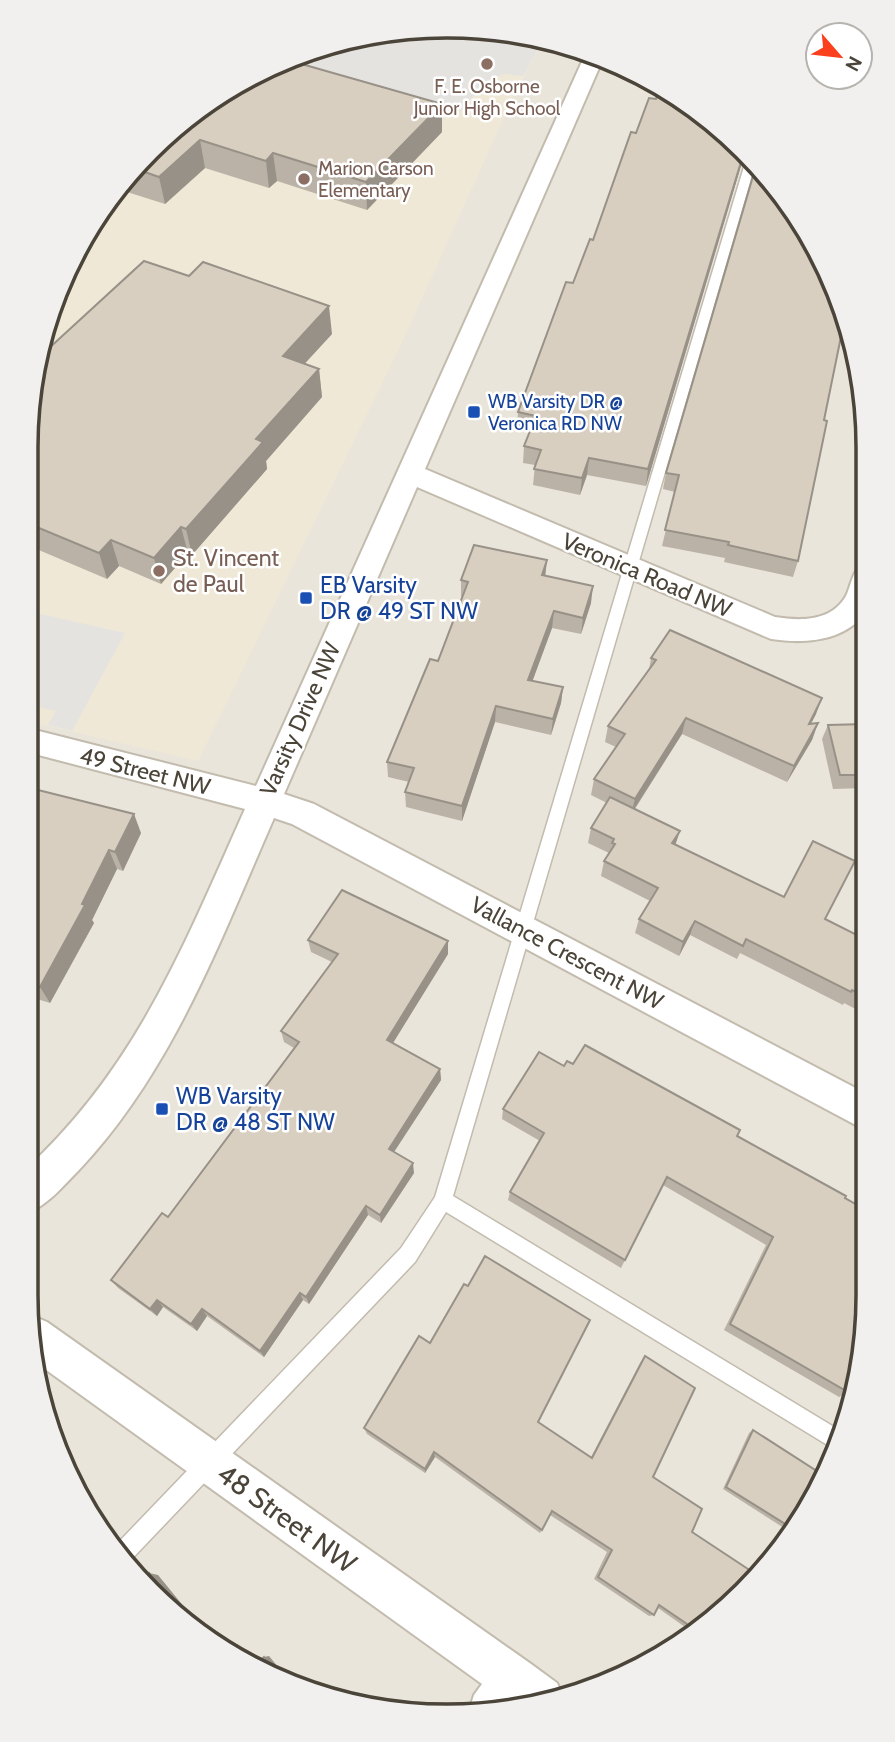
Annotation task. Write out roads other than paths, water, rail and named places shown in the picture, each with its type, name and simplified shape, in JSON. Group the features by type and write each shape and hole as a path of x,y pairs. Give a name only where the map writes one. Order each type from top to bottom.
{"street":[{"name":"Varsity Drive NW","path":"38,1185 110,1106 160,1033 183,987 591,65"},
{"name":"Veronica Road NW","path":"410,473 771,628 790,631 824,627 849,614 856,607"},
{"name":"49 Street NW","path":"38,743 264,801"},
{"name":"Vallance Crescent NW","path":"264,801 303,814 333,828 856,1107"},
{"name":"48 Street NW","path":"41,1342 209,1462 515,1697"}],"lane":[{"path":"127,1548 408,1255 443,1200 748,170"},
{"path":"443,1200 831,1437"}],"place":[{"name":"F. E. Osborne Junior High School","path":"487,64"},
{"name":"Marion Carson Elementary","path":"304,179"},
{"name":"WB Varsity DR @ Veronica RD NW","path":"474,412"},
{"name":"St. Vincent de Paul","path":"159,571"},
{"name":"EB Varsity DR @ 49 ST NW","path":"306,598"},
{"name":"WB Varsity DR @ 48 ST NW","path":"162,1109"}]}
